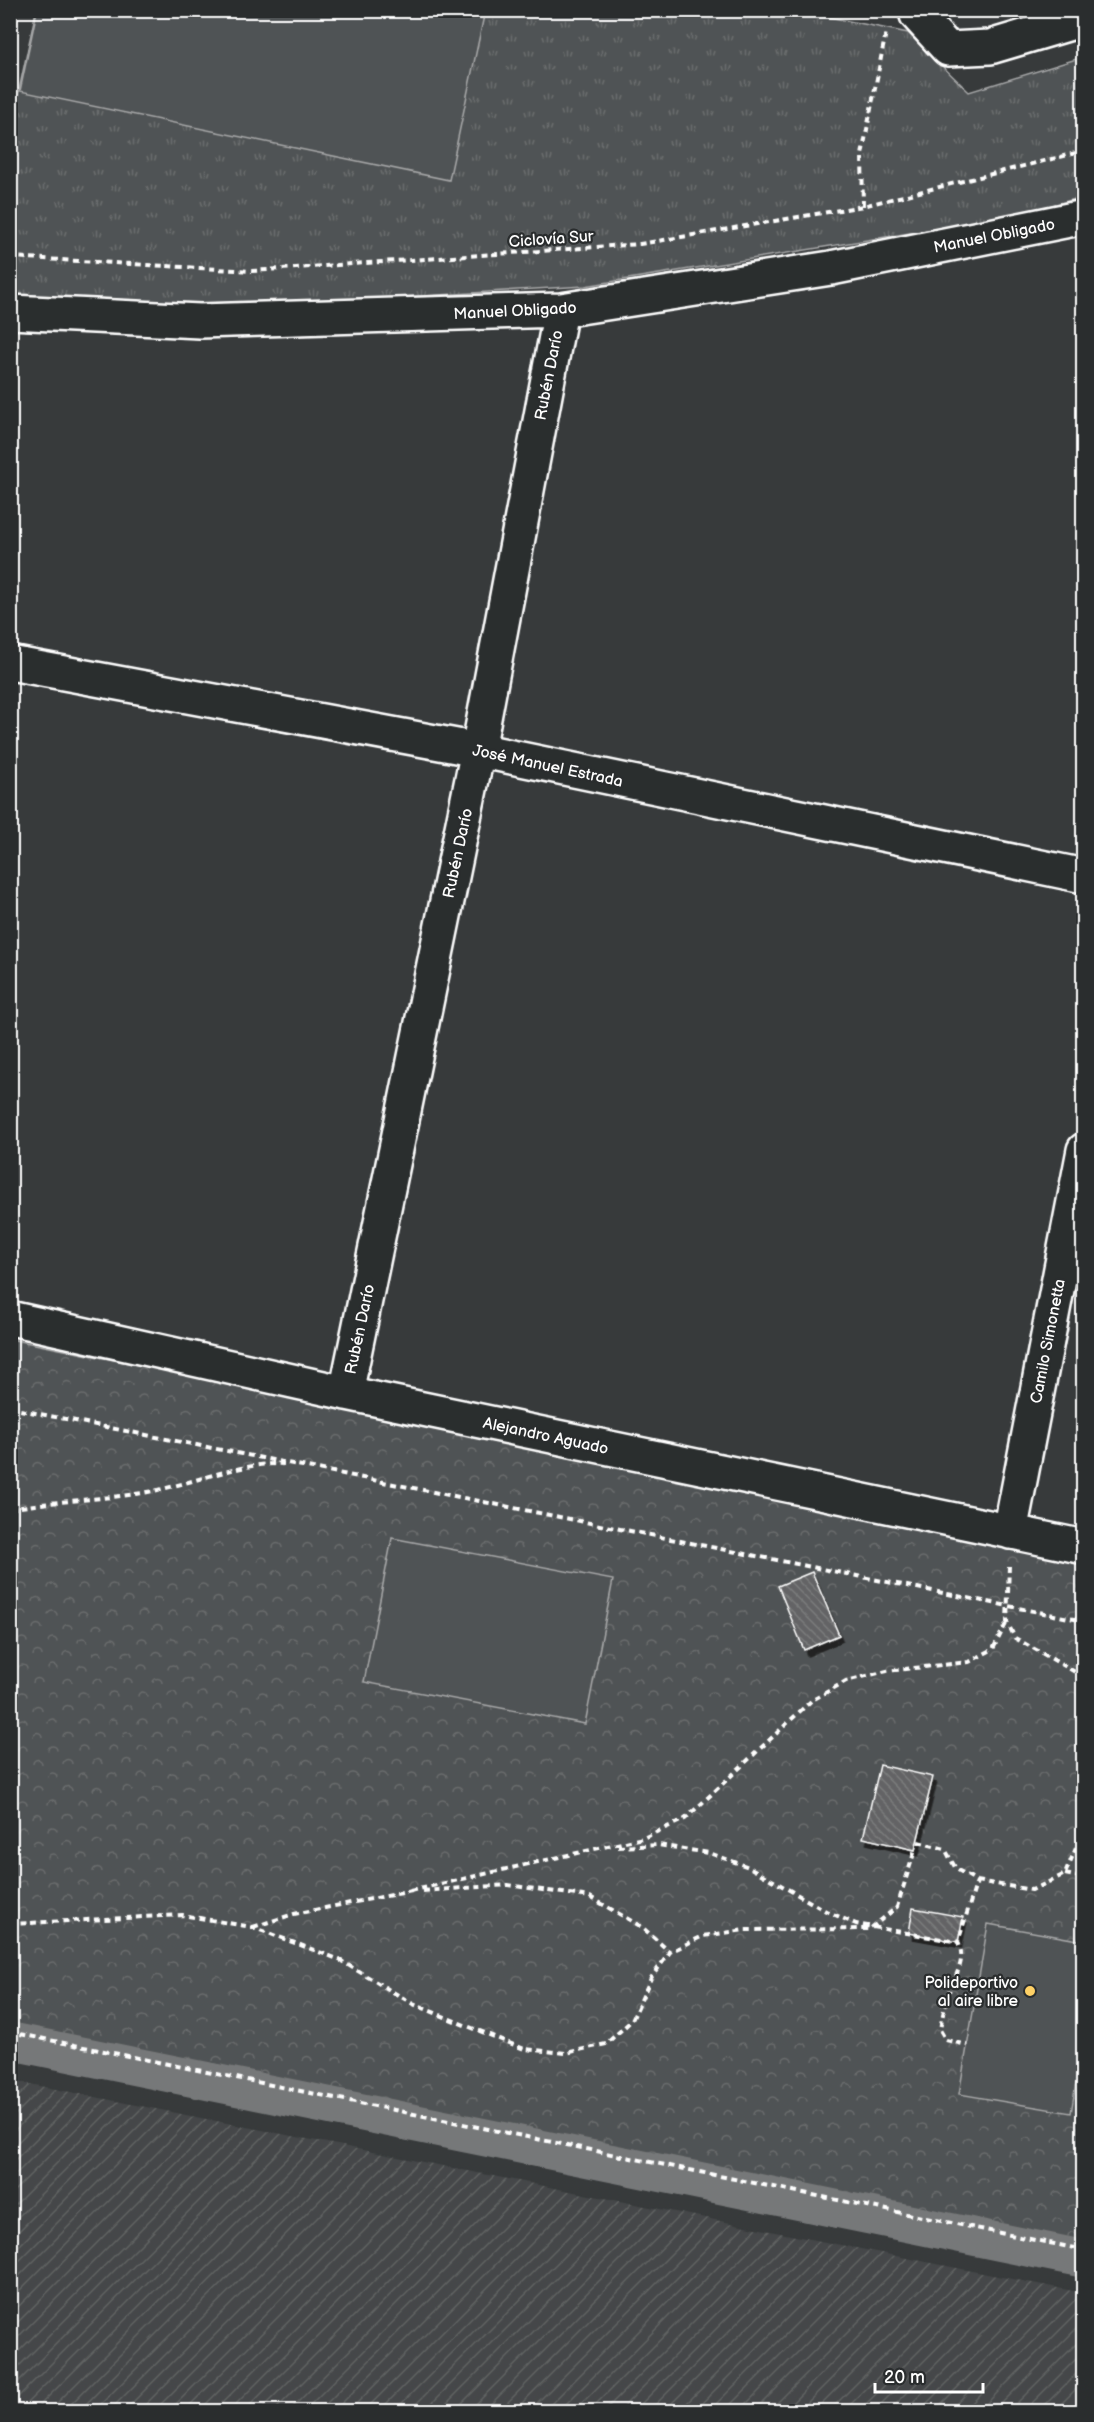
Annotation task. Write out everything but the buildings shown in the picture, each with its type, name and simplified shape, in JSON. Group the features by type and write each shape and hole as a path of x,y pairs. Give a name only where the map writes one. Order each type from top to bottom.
{"street":[{"path":"902,16 917,15 948,49 990,47 1083,19"},
{"name":"Manuel Obligado","path":"10,312 200,321 561,310 831,268 1083,217"},
{"name":"Rubén Darío","path":"346,1393 478,750 561,310"},
{"name":"José Manuel Estrada","path":"10,663 478,750 1083,876"},
{"name":"Camilo Simonetta","path":"1010,1532 1083,1150"},
{"name":"Alejandro Aguado","path":"10,1318 346,1393 1083,1547"}],"path":[{"path":"863,206 862,155 902,16"},
{"name":"Ciclovía Sur","path":"10,257 252,271 640,244 863,206 1083,151"},
{"path":"10,1408 1083,1621"},
{"path":"10,1509 48,1502 101,1499 145,1493 261,1464 300,1466"},
{"path":"252,1927 294,1914 600,1849 643,1838 685,1819 804,1708 846,1681 886,1671 969,1662 993,1649 1007,1622 1010,1532"},
{"path":"1007,1622 1015,1638 1083,1677"},
{"path":"1065,1875 1079,1841 1083,1820"},
{"path":"918,1842 945,1849 956,1869 977,1881 1032,1890 1065,1875 1083,1878"},
{"path":"600,1849 658,1845 709,1853 749,1867 826,1911 870,1929"},
{"path":"870,1929 897,1907 915,1850"},
{"path":"958,1942 977,1881"},
{"path":"410,1891 508,1885 590,1897 642,1927 670,1952"},
{"path":"10,1924 182,1915 252,1927 338,1959 413,2004 524,2049 566,2053 606,2044 632,2020 651,1978 670,1952 703,1936 745,1930 870,1929 958,1942 962,1948 962,1963 946,2002 940,2030 946,2040 967,2045"},
{"path":"10,2032 1083,2250"}],"shaded area":[{"path":"10,2080 1083,2293 1083,2411 11,2411"}],"green space":[{"path":"37,10 485,11 449,180 20,91"},
{"path":"36,11 799,11 908,33 969,92 1083,57 1083,197 1002,218 585,286 273,305 11,298 11,113 14,113"},
{"path":"10,1339 1083,1556 1083,2271 11,2053"},
{"path":"392,1538 613,1580 585,1724 364,1682"},
{"name":"Polideportivo al aire libre","path":"988,1924 1083,1941 1083,2041 1071,2113 959,2094"}],"waterway":[{"path":"10,2041 1084,2259"}],"place":[{"name":"Polideportivo al aire libre","path":"1030,1991"}]}
